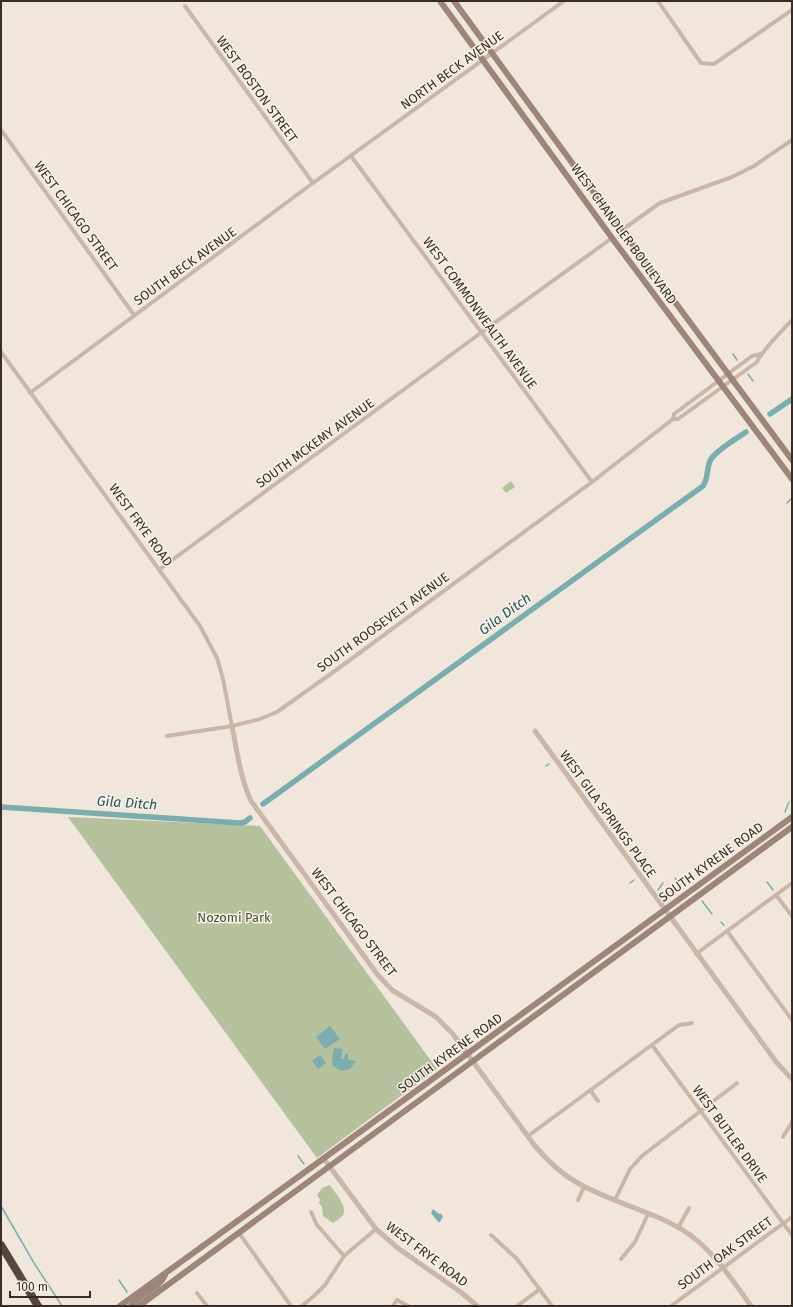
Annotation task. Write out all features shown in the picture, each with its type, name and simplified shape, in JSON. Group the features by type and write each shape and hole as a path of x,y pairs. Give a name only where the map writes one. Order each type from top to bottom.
{"highway":[{"path":"1,1244 38,1306"}],"main road":[{"name":"WEST CHANDLER BOULEVARD","path":"440,1 612,238 792,479"},
{"name":"WEST CHANDLER BOULEVARD","path":"454,1 792,460"},
{"name":"SOUTH KYRENE ROAD","path":"120,1306 792,817"},
{"name":"SOUTH KYRENE ROAD","path":"139,1306 792,827"},
{"path":"131,1306 162,1281 165,1274"}],"street":[{"name":"NORTH BECK AVENUE","path":"352,156 564,1"},
{"path":"658,1 701,63 714,64 792,10"},
{"name":"WEST BOSTON STREET","path":"185,6 313,183"},
{"name":"WEST CHICAGO STREET","path":"1,130 134,315"},
{"path":"622,230 660,203 738,174 754,166 792,140"},
{"name":"SOUTH BECK AVENUE","path":"30,393 313,183 352,156"},
{"name":"WEST COMMONWEALTH AVENUE","path":"352,156 592,482"},
{"name":"SOUTH MCKEMY AVENUE","path":"160,570 612,238"},
{"path":"761,354 752,356 718,381 674,414 673,419 678,419 757,362 761,354 792,320"},
{"name":"WEST FRYE ROAD","path":"1,352 200,626 217,658 223,679 232,726"},
{"name":"SOUTH ROOSEVELT AVENUE","path":"167,736 232,726 260,719 277,712 337,670 592,482 673,419"},
{"name":"WEST CHICAGO STREET","path":"232,726 245,789 259,814 377,974 400,996 429,1012 444,1024 528,1136 550,1162 567,1176 584,1187 678,1228 696,1240 723,1268 751,1306"},
{"name":"WEST GILA SPRINGS PLACE","path":"534,731 696,954 777,1063 792,1079"},
{"path":"696,954 792,883"},
{"path":"776,895 792,916"},
{"path":"727,931 792,1020"},
{"path":"528,1136 679,1025 692,1023"},
{"name":"WEST BUTLER DRIVE","path":"652,1045 792,1235"},
{"path":"615,1200 630,1169 642,1156 737,1084"},
{"path":"590,1090 598,1101"},
{"path":"783,1137 792,1122"},
{"name":"WEST FRYE ROAD","path":"324,1159 376,1229 399,1249 462,1293 477,1306"},
{"path":"578,1200 584,1187"},
{"path":"678,1228 689,1208"},
{"path":"311,1212 317,1225 344,1256"},
{"path":"621,1259 635,1242 648,1214"},
{"name":"SOUTH OAK STREET","path":"671,1306 792,1217"},
{"path":"302,1306 316,1295 325,1285 344,1256 376,1229"},
{"path":"239,1233 291,1306"},
{"path":"491,1235 517,1259 552,1306"},
{"path":"517,1306 540,1289"},
{"path":"197,1294 206,1306"},
{"path":"393,1306 397,1300 408,1306"}],"green space":[{"path":"511,481 515,487 506,493 502,488"},
{"name":"Nozomi Park","path":"68,817 260,826 437,1069 317,1158"},
{"path":"330,1185 344,1208 343,1215 333,1223 323,1216 322,1207 319,1203 320,1200 317,1195 322,1188"}],"water":[{"path":"330,1026 340,1039 325,1049 316,1037"},
{"path":"334,1048 343,1049 341,1059 344,1059 345,1054 348,1054 349,1060 356,1061 350,1069 341,1071 333,1066 332,1058"},
{"path":"320,1055 326,1063 318,1069 312,1061"},
{"path":"433,1209 443,1216 440,1222 438,1222 431,1213"}],"waterway":[{"path":"733,354 737,360"},
{"path":"748,374 753,381"},
{"name":"Gila Ditch","path":"770,414 792,399"},
{"name":"Gila Ditch","path":"263,804 703,486 706,480 708,465 714,455 746,432"},
{"path":"787,503 792,498"},
{"path":"785,812 789,802"},
{"name":"Gila Ditch","path":"1,807 240,823 245,822 250,818"},
{"path":"646,873 650,870"},
{"path":"675,878 681,886"},
{"path":"630,883 634,880"},
{"path":"767,882 773,890"},
{"path":"658,890 663,883"},
{"path":"702,901 712,914"},
{"path":"721,922 724,925"},
{"path":"298,1156 304,1164"},
{"path":"1,1206 34,1263 62,1306"},
{"path":"119,1280 127,1292"}]}
